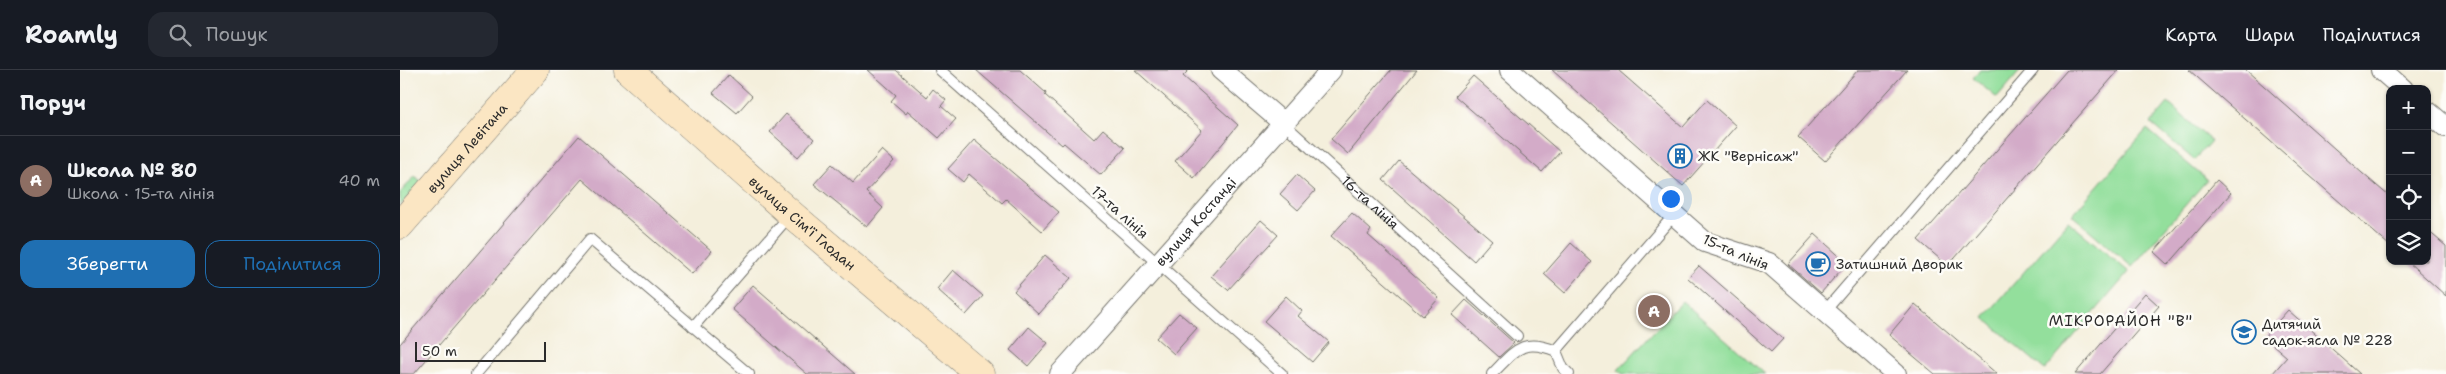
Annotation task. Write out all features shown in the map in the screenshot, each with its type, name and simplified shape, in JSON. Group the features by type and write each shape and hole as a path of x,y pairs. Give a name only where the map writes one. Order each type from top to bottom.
{"street":[{"name":"вулиця Левітана","path":"400,225 535,70"},
{"name":"вулиця Сім'ї Глодан","path":"628,70 791,214 980,374"},
{"name":"16-та лінія","path":"1221,70 1283,123"},
{"name":"вулиця Костанді","path":"1060,374 1331,70"},
{"name":"15-та лінія","path":"1510,70 1705,242 1769,263 1896,374"},
{"path":"2381,70 2398,85"},
{"path":"2431,114 2446,127"}],"lane":[{"name":"17-та лінія","path":"940,70 1282,374"},
{"path":"1825,311 2033,70"},
{"name":"16-та лінія","path":"1283,123 1517,336"},
{"path":"693,327 791,214"},
{"path":"1556,351 1674,215"},
{"path":"476,374 590,239 749,374"},
{"path":"1492,374 1518,348 1540,344 1556,351 1563,368 1569,374"}],"green space":[{"path":"1980,70 2021,70 1997,98 1973,78"},
{"path":"2168,103 2211,141 2194,160 2151,123"},
{"path":"2147,129 2207,180 2132,267 2072,215"},
{"path":"415,176 421,182 400,206 400,193"},
{"path":"2068,221 2129,272 2045,370 1984,318"},
{"path":"1682,301 1765,374 1623,374 1618,370"}],"building":[{"path":"868,70 896,70 927,97 933,89 946,100 941,106 956,119 939,138 908,111 906,114 891,101 896,95"},
{"path":"976,70 1020,70 1094,139 1103,129 1125,148 1101,175 1064,143 1062,145"},
{"path":"1135,70 1189,70 1183,76 1238,125 1194,178 1175,161 1202,130"},
{"path":"1391,70 1417,70 1348,154 1331,139"},
{"name":"ЖК \"Вернісаж\"","path":"1552,70 1618,70 1683,127 1707,100 1736,126 1683,186"},
{"path":"1858,70 1907,70 1825,161 1798,137"},
{"path":"2067,70 2119,70 1948,266 1918,240"},
{"path":"2189,70 2246,70 2386,194 2386,242"},
{"path":"729,75 752,96 737,113 713,93"},
{"path":"1473,76 1560,152 1542,172 1455,96"},
{"path":"786,114 814,139 798,157 770,132"},
{"path":"579,136 712,251 692,274 582,179 414,374 400,374 400,344"},
{"path":"974,140 1059,212 1042,231 1006,199 1002,203 969,174 963,182 948,169"},
{"path":"882,150 894,161 866,192 883,208 867,227 814,184 832,164 853,183"},
{"path":"1399,161 1492,240 1474,261 1383,180"},
{"path":"1297,175 1315,191 1298,210 1280,194"},
{"path":"2217,180 2231,193 2168,265 2154,252"},
{"path":"1352,213 1371,230 1368,235 1439,298 1423,316 1331,236"},
{"path":"1261,220 1278,235 1228,290 1211,276"},
{"path":"2431,233 2446,246 2446,296 2411,265 2431,265"},
{"name":"Затишний Дворик","path":"1815,234 1847,263 1821,293 1788,264"},
{"path":"1571,243 1592,262 1565,293 1544,274"},
{"path":"1045,255 1071,278 1039,314 1014,291"},
{"path":"1699,266 1783,339 1771,352 1688,278"},
{"path":"953,270 983,296 966,315 937,289"},
{"path":"753,285 855,374 807,374 732,309"},
{"path":"2145,293 2159,306 2100,374 2075,374"},
{"path":"1286,296 1302,311 1298,316 1329,342 1312,362 1264,321"},
{"path":"1466,300 1514,343 1499,357 1452,315"},
{"path":"1915,304 1997,374 1935,374 1889,335"},
{"path":"2288,310 2360,374 2272,374 2287,357 2264,337"},
{"path":"1179,313 1197,328 1174,354 1156,338"},
{"path":"1029,327 1048,343 1028,366 1010,350"}],"place":[{"name":"ЖК \"Вернісаж\"","path":"1680,156"},
{"name":"Затишний Дворик","path":"1818,264"},
{"name":"Школа № 80","path":"1654,311"},
{"name":"Дитячий садок-ясла № 228","path":"2244,332"}],"district":[{"name":"МІКРОРАЙОН \"В\"","path":"2121,321"}]}
